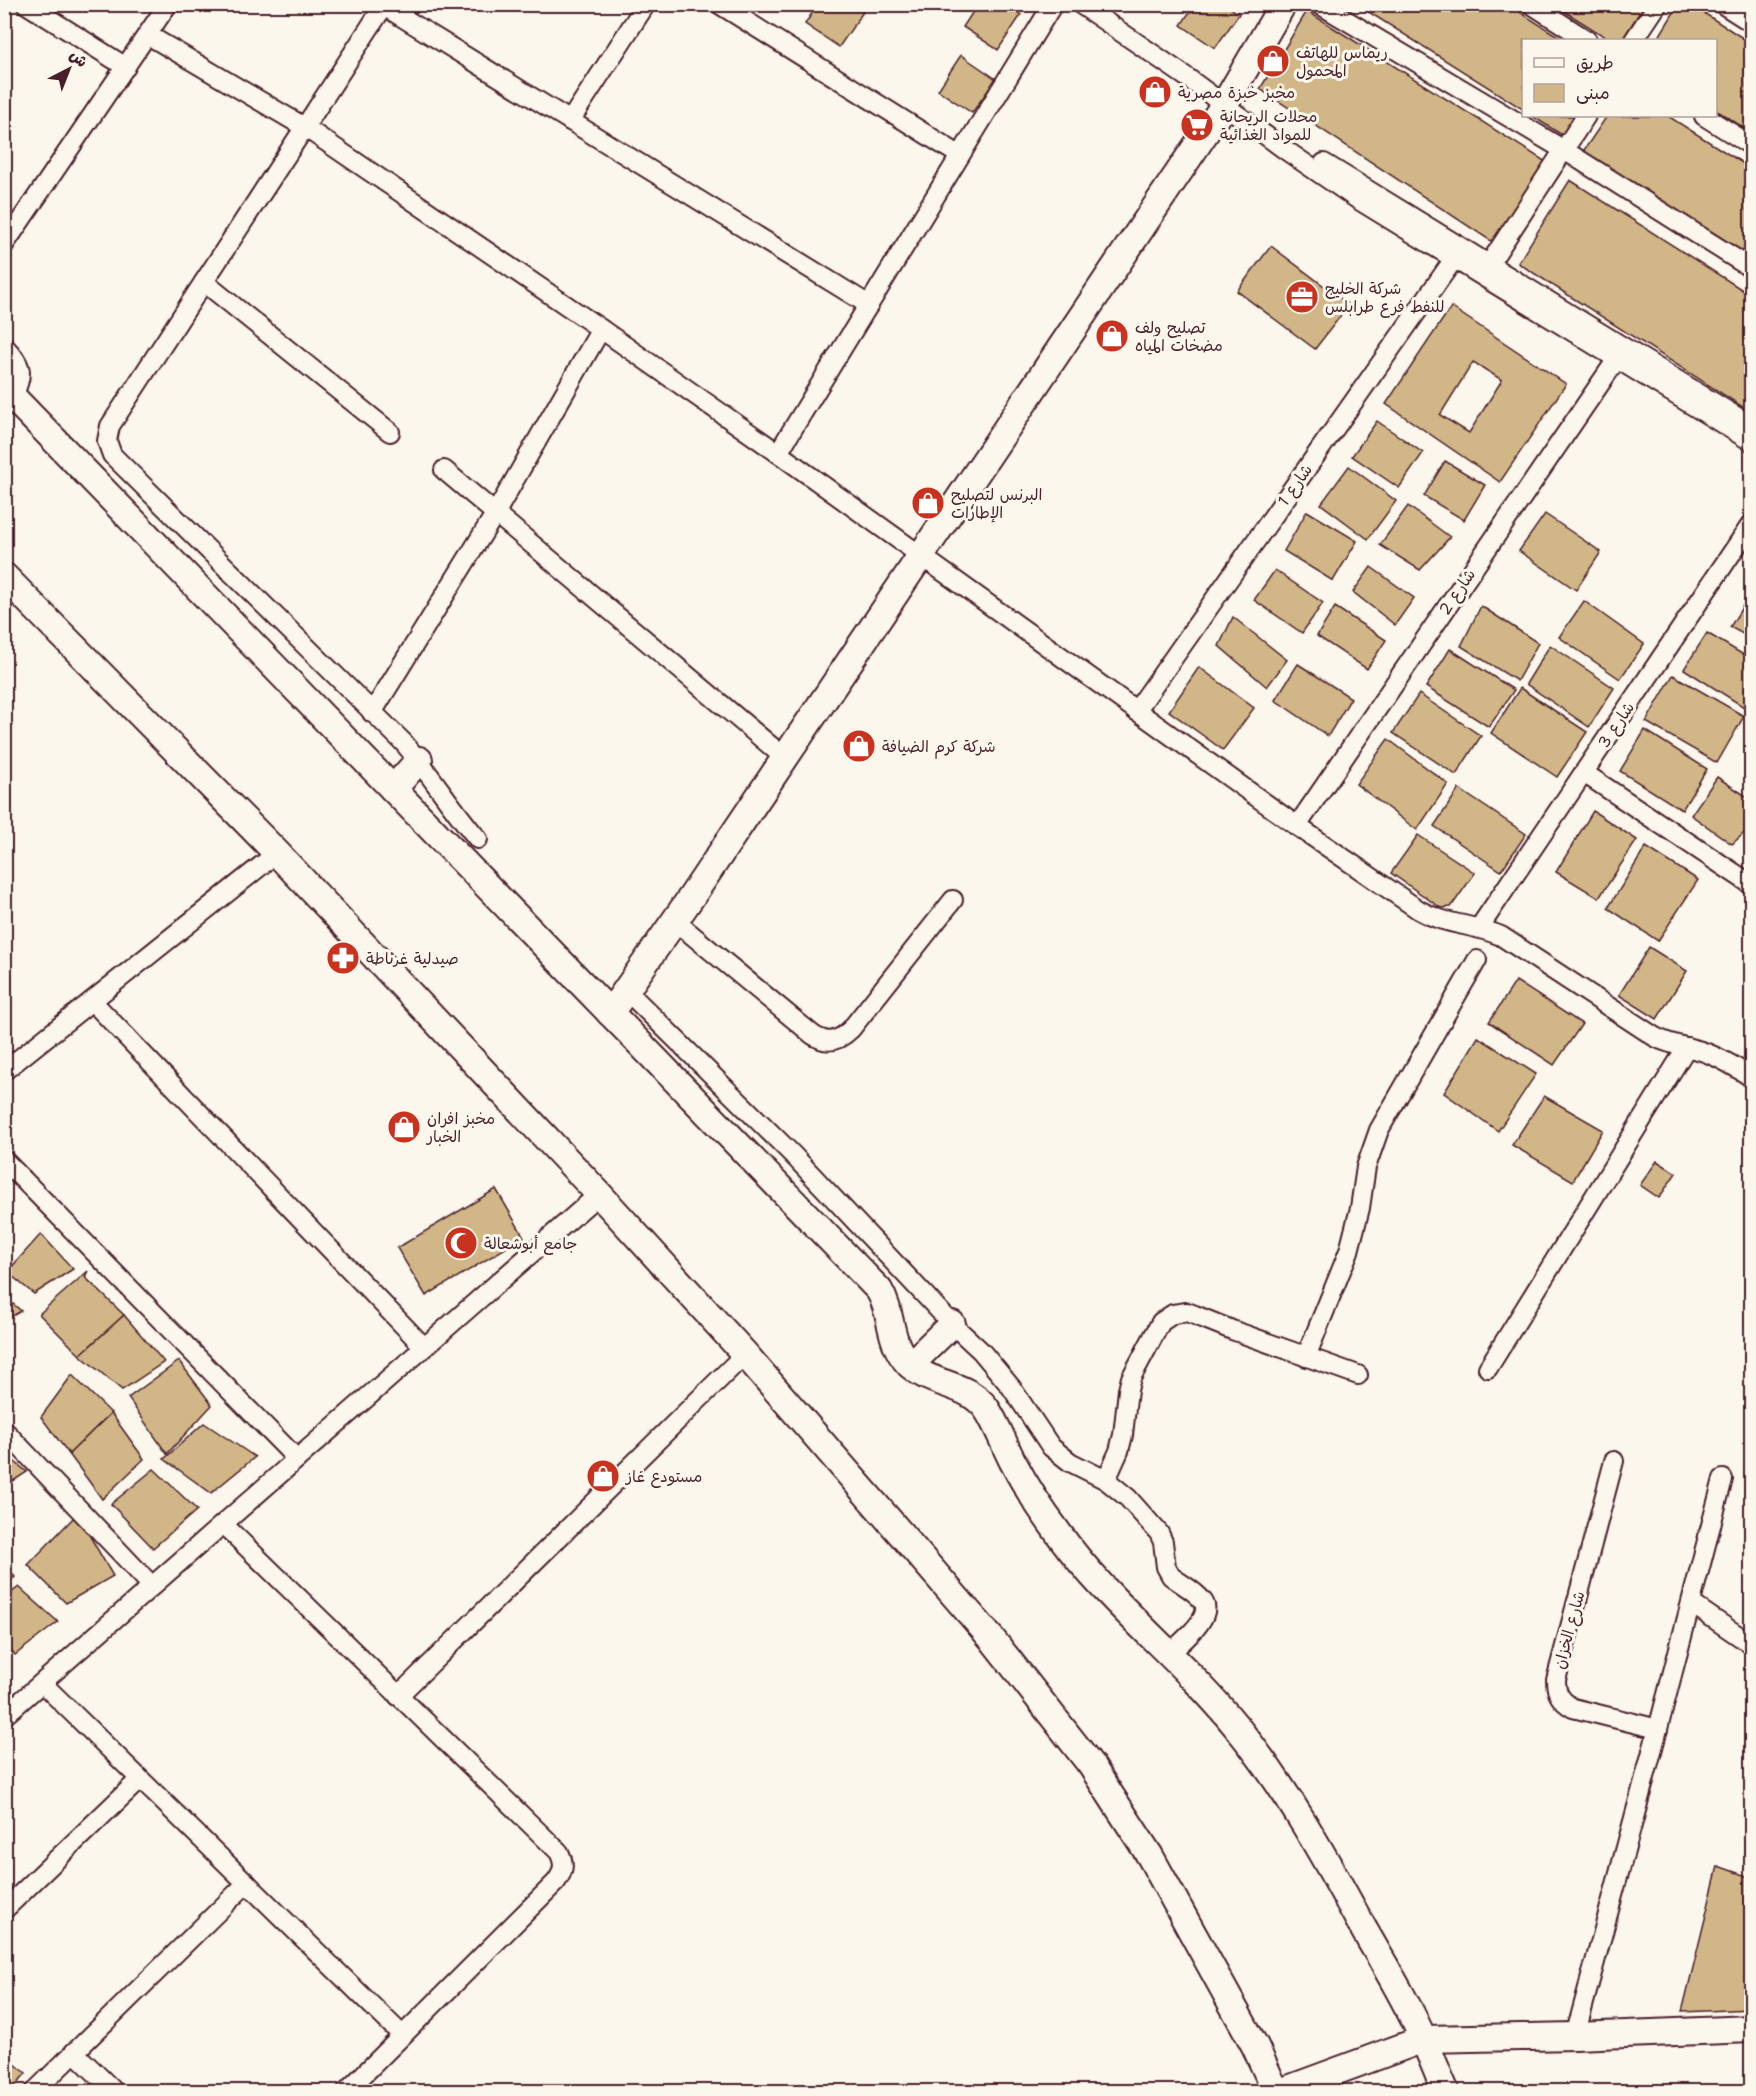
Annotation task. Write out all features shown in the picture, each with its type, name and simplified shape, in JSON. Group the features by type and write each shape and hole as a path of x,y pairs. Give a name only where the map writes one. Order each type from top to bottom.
{"street":[{"path":"26,4 126,67"},
{"path":"4,245 168,4"},
{"path":"570,121 646,4"},
{"path":"719,4 959,155"},
{"path":"778,453 1053,4"},
{"path":"1080,4 1331,167 1617,359 1752,442"},
{"path":"1100,4 1349,193 1454,259 1486,270 1752,426"},
{"path":"610,1013 675,921 1227,100 1283,4"},
{"path":"1319,4 1564,150 1752,269"},
{"path":"1531,4 1585,39"},
{"path":"1635,39 1658,4"},
{"path":"1722,4 1752,23"},
{"path":"478,839 459,818 419,760 403,742 112,455 109,448 110,426 385,5 869,305"},
{"path":"148,35 306,128 602,329 1297,826 1430,916 1479,928 1511,941 1655,1037 1667,1043 1716,1056 1752,1078"},
{"path":"1486,270 1585,117"},
{"path":"1706,117 1752,146"},
{"name":"شارع 1","path":"1136,711 1454,259"},
{"path":"204,282 390,432"},
{"path":"372,713 495,514 602,329"},
{"path":"4,346 14,355 20,367 20,381 9,393 879,1290 888,1311 895,1345 910,1365 931,1378 970,1393 986,1408 1014,1464 1035,1500 1059,1534 1102,1587 1170,1653 1237,1727 1290,1800 1314,1838 1424,2039 1446,2091"},
{"name":"شارع 2","path":"1297,826 1617,359"},
{"path":"444,470 785,758"},
{"name":"شارع 3","path":"1479,928 1752,523"},
{"path":"4,576 277,852 599,1194 745,1354 993,1639 1091,1766 1150,1856 1278,2091 1424,2039 1752,2029"},
{"path":"393,789 419,760"},
{"path":"1584,773 1752,885"},
{"path":"4,1071 277,852"},
{"path":"675,921 813,1035 819,1039 833,1041 840,1039 851,1029 953,900"},
{"path":"1306,1357 1349,1251 1360,1208 1366,1167 1379,1130 1477,960"},
{"path":"626,990 784,1146 997,1369 1051,1447 1070,1462 1106,1480 1128,1498 1159,1533 1163,1542 1166,1567 1171,1576 1202,1599 1206,1614 1204,1619 1170,1653"},
{"path":"92,1001 424,1347"},
{"path":"1488,1368 1687,1047"},
{"path":"4,1160 297,1459"},
{"path":"7,1708 42,1683 599,1194"},
{"path":"1106,1480 1119,1451 1131,1378 1157,1329 1166,1317 1173,1314 1187,1312 1358,1375"},
{"path":"910,1365 952,1324"},
{"path":"398,1696 745,1354"},
{"path":"4,1430 152,1586"},
{"name":"شارع الخزان","path":"1614,1461 1556,1680 1556,1690 1563,1702 1574,1708 1658,1730"},
{"path":"1575,2036 1692,1604 1723,1479"},
{"path":"223,1524 559,1852 564,1862 563,1872 556,1882 346,2091"},
{"path":"1692,1604 1752,1645"},
{"path":"42,1683 402,2035"},
{"path":"4,1910 140,1779"},
{"path":"34,2091 247,1883"},
{"path":"74,2052 115,2091"}],"building":[{"path":"818,4 852,4 863,12 839,47 805,24"},
{"path":"978,4 1005,4 1021,15 998,50 963,27"},
{"path":"1195,4 1225,4 1239,14 1215,48 1181,25"},
{"path":"1356,4 1507,4 1562,39 1522,39 1522,109"},
{"path":"1553,4 1645,4 1623,39 1608,39"},
{"path":"1679,4 1690,4 1752,44 1752,133 1717,111 1717,39 1658,39"},
{"path":"1307,11 1546,162 1494,243 1260,89"},
{"path":"961,55 996,79 972,113 938,90"},
{"path":"1534,117 1573,117 1562,135"},
{"path":"1606,117 1670,117 1752,169 1752,262 1582,153"},
{"path":"1570,180 1752,296 1752,413 1518,263"},
{"path":"1271,246 1349,305 1315,349 1237,291"},
{"path":"1451,307 1566,384 1500,482 1386,404","holes":["1473,362 1502,380 1469,433 1440,415"]},
{"path":"1377,421 1423,453 1399,488 1352,456"},
{"path":"1445,461 1485,485 1464,520 1424,496"},
{"path":"1349,466 1396,501 1368,539 1321,504"},
{"path":"1408,506 1450,537 1420,570 1380,545"},
{"path":"1307,511 1357,541 1333,581 1284,551"},
{"path":"1545,514 1601,552 1576,590 1519,551"},
{"path":"1371,567 1414,598 1395,625 1353,592"},
{"path":"1275,570 1323,603 1302,633 1254,600"},
{"path":"1752,591 1752,639 1730,627"},
{"path":"1584,601 1644,644 1620,679 1559,637"},
{"path":"1481,606 1538,643 1517,681 1461,646"},
{"path":"1335,607 1386,640 1367,669 1317,636"},
{"path":"1233,617 1287,660 1267,687 1219,646"},
{"path":"1707,633 1752,660 1752,701 1747,709 1684,669"},
{"path":"1550,645 1614,688 1589,727 1526,684"},
{"path":"1450,649 1514,690 1489,727 1426,687"},
{"path":"1298,664 1351,698 1328,736 1275,700"},
{"path":"1199,667 1254,708 1223,750 1169,711"},
{"path":"1673,675 1744,716 1717,763 1646,722"},
{"path":"1520,688 1587,732 1557,777 1491,733"},
{"path":"1419,694 1481,736 1456,775 1393,733"},
{"path":"1645,730 1707,769 1682,810 1620,771"},
{"path":"1388,739 1448,784 1417,830 1356,784"},
{"path":"1717,777 1752,800 1752,826 1732,844 1691,815"},
{"path":"1459,789 1526,834 1501,871 1434,826"},
{"path":"1593,811 1637,840 1599,898 1556,872"},
{"path":"1418,835 1475,873 1451,907 1441,908 1391,873"},
{"path":"1646,847 1698,880 1658,941 1608,908"},
{"path":"1649,947 1687,971 1657,1019 1619,995"},
{"path":"1516,981 1582,1024 1554,1065 1489,1022"},
{"path":"1478,1037 1536,1074 1498,1131 1444,1093"},
{"path":"1544,1096 1603,1130 1573,1181 1512,1145"},
{"path":"1657,1161 1676,1173 1659,1198 1640,1185"},
{"name":"جامع أبوشعالة","path":"496,1189 524,1237 426,1296 397,1248"},
{"path":"41,1234 73,1269 34,1294 7,1272"},
{"path":"88,1271 85,1277 124,1315 80,1355 39,1314"},
{"path":"4,1296 21,1311 4,1321"},
{"path":"124,1315 164,1362 122,1390 80,1355"},
{"path":"179,1361 212,1405 167,1454 128,1398"},
{"path":"72,1375 111,1413 69,1454 41,1417"},
{"path":"111,1413 144,1459 102,1499 69,1454"},
{"path":"204,1423 255,1457 211,1493 164,1459"},
{"path":"4,1453 27,1472 4,1487"},
{"path":"154,1469 197,1510 153,1548 111,1504"},
{"path":"77,1514 113,1576 66,1603 28,1565"},
{"path":"4,1564 15,1577 4,1585"},
{"path":"19,1587 58,1622 15,1655 4,1641 4,1598"},
{"path":"1718,1866 1752,1878 1752,2009 1682,2012"},
{"path":"4,2055 26,2073 10,2092 4,2092"}],"place":[{"name":"ريماس للهاتف المحمول","path":"1273,61"},
{"name":"مخبز خبزة مصرية","path":"1155,92"},
{"name":"محلات الريحانة للمواد الغذائية","path":"1197,125"},
{"name":"شركة الخليج للنفط فرع طرابلس","path":"1302,297"},
{"name":"تصليح ولف مضخات المياه","path":"1112,336"},
{"name":"البرنس لتصليح الإطارات","path":"928,503"},
{"name":"شركة كرم الضيافة","path":"859,746"},
{"name":"صيدلية غرناطة","path":"343,958"},
{"name":"مخبز افران الخبار","path":"404,1127"},
{"name":"جامع أبوشعالة","path":"461,1243"},
{"name":"مستودع غاز","path":"603,1476"}]}
